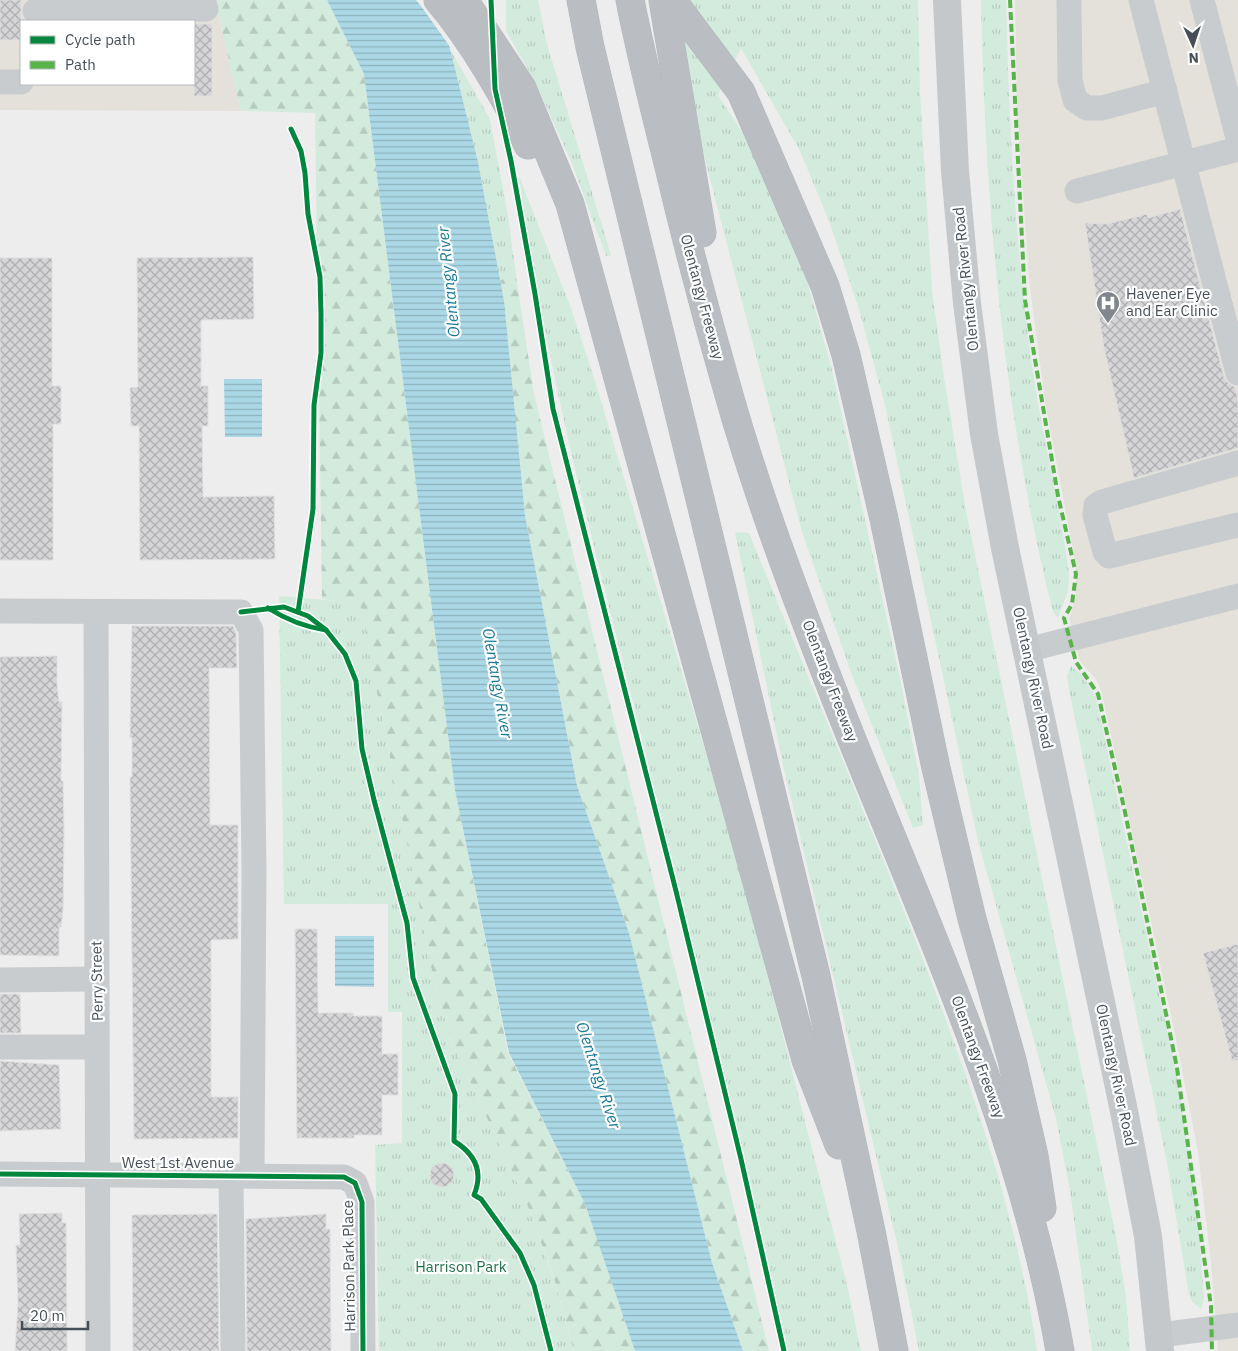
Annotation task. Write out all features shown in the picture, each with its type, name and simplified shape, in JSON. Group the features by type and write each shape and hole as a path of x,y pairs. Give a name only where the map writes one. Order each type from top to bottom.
{"highway":[{"path":"438,0 457,22 524,135 596,294"},
{"path":"464,0 522,88 570,204 806,1060 871,1231"},
{"path":"581,0 590,47 816,976 871,1231 894,1351"},
{"name":"Olentangy Freeway","path":"630,0 683,227 729,397 772,528 830,684 953,987 1007,1138 1039,1252 1060,1350"},
{"path":"663,0 729,397"},
{"path":"672,0 741,92 825,286 846,355 884,519 936,768 972,920 1012,1060 1034,1156 1060,1350"}],"main road":[{"name":"Olentangy River Road","path":"947,0 955,171 967,303 984,434 1005,548 1148,1236 1160,1343"}],"street":[{"path":"35,11 206,9 203,0"},
{"path":"1069,0 1070,80 1075,100 1087,108 1102,108 1165,91"},
{"path":"1141,0 1238,373"},
{"path":"1202,0 1238,138"},
{"path":"0,82 20,82"},
{"path":"1077,191 1238,149"},
{"path":"1238,463 1102,502 1096,506 1095,515 1105,552 1109,556 1238,525"},
{"path":"1027,650 1238,596"},
{"path":"0,611 241,612 251,630 254,871 242,1175 232,1351"},
{"name":"Perry Street","path":"96,612 98,1351"},
{"path":"0,980 96,979"},
{"path":"0,1047 98,1047"},
{"name":"West 1st Avenue","path":"0,1174 344,1177 354,1183"},
{"name":"Harrison Park Place","path":"354,1183 362,1202 362,1351"},
{"path":"1160,1343 1238,1325"}],"shaded area":[{"path":"0,0 215,0 241,111 0,110"},
{"path":"1015,0 1238,0 1238,1351 1218,1351 1211,1263 1198,1152 1174,1029 1102,693 1097,681 1080,661 1069,619 1076,597 1076,566 1045,401 1029,280 1017,106"}],"green space":[{"path":"215,0 327,0 364,74 455,790 508,1053 585,1204 635,1351 574,1351 554,1278 527,1204 455,1049 436,991 360,604 322,599 315,113 241,111"},
{"path":"506,0 538,0 547,44 611,255 606,256 571,161 534,80 506,31"},
{"path":"672,0 918,0 920,92 932,290 944,377 966,511 1117,1241 1126,1297 1130,1351 1092,1351 1070,1191 1056,1119 978,841 885,405 858,306 829,221 800,151 741,48 718,95 748,141 779,204 807,280 831,366 900,678 919,776 923,825 913,828 852,675 802,532 696,125"},
{"path":"981,0 1006,0 1014,183 1026,320 1036,392 1069,574 1068,591 1058,618 1053,612 1036,537 1009,385 992,231 983,77"},
{"path":"450,49 490,119 508,216 517,282 508,275 500,281 478,162"},
{"path":"519,176 571,308 595,381 739,864 848,1289 861,1351 787,1351 667,840 559,399 530,251"},
{"path":"508,275 517,282 534,394 769,1351 743,1351 712,1263 629,933 577,786 525,515 500,281"},
{"path":"735,532 749,533 888,872 948,1026 1001,1186 1027,1295 1037,1351 919,1351 900,1256 783,765"},
{"name":"Harrison Park","path":"279,596 360,603 436,991 455,1049 527,1204 554,1279 574,1351 379,1351 375,1145 402,1143 402,1012 388,1012 388,904 284,904"},
{"path":"1071,666 1082,675 1096,697 1179,1087 1198,1217 1204,1298 1201,1309 1192,1302 1188,1290 1167,1163 1069,690 1067,676"}],"water":[{"name":"Olentangy River","path":"327,0 438,0 478,162 504,301 525,515 577,786 629,933 712,1263 743,1351 635,1351 585,1204 509,1053 455,790 364,74"},
{"path":"224,379 262,379 262,437 225,437"},
{"path":"335,936 374,936 374,987 335,986"}],"pier":[{"path":"416,0 441,0 453,51 421,6"}],"building":[{"path":"0,0 21,0 20,40 0,40"},
{"path":"195,24 212,24 212,96 194,96"},
{"path":"1180,209 1224,377 1228,383 1235,387 1238,400 1238,448 1134,478 1104,348 1085,223 1107,224 1147,214 1148,218"},
{"path":"253,257 254,319 201,320 201,386 208,386 208,426 202,426 203,497 274,496 275,559 140,560 139,426 131,426 130,388 138,387 137,258"},
{"path":"0,258 52,258 52,386 61,386 61,424 53,424 53,560 0,560"},
{"path":"132,626 233,626 236,633 237,668 209,668 210,825 238,825 238,939 211,940 211,1097 238,1097 238,1138 134,1139 130,777 132,777 132,737 130,738"},
{"path":"57,656 57,685 59,702 62,702 61,781 63,781 64,831 63,910 61,927 59,927 59,956 0,955 0,657"},
{"path":"295,929 317,929 318,1013 353,1013 353,1016 382,1016 382,1054 398,1054 398,1095 382,1095 382,1135 354,1135 354,1138 297,1138"},
{"path":"1238,944 1238,1060 1232,1061 1203,953"},
{"path":"0,994 20,994 21,1033 0,1033"},
{"path":"0,1061 59,1065 61,1129 0,1131"},
{"path":"442,1163 450,1167 454,1175 450,1183 442,1187 434,1183 430,1175 434,1167"},
{"path":"62,1213 62,1223 66,1223 67,1351 15,1351 18,1303 16,1245 20,1245 19,1214"},
{"path":"217,1214 219,1351 133,1351 132,1215"},
{"path":"326,1214 326,1229 330,1229 331,1351 247,1351 246,1219"}],"marked path":[{"path":"1010,0 1025,300 1058,496 1076,574 1072,604 1064,618 1076,662 1098,694 1125,812 1177,1068 1211,1306 1212,1351"}],"cycle path":[{"path":"491,0 495,89 511,161 553,409 676,891 741,1159 784,1351"},
{"path":"291,129 301,151 305,173 308,214 320,277 321,314 321,353 314,405 313,509 298,612"},
{"path":"241,612 284,607 308,616 326,630 345,654 356,681 362,749 407,923 413,978 455,1094 454,1141 472,1157 476,1164 478,1178 474,1195 481,1199 520,1253 534,1285 551,1351"},
{"path":"268,608 296,622 326,630"},
{"path":"0,1174 344,1177 355,1183 362,1202 363,1351"}],"place":[{"name":"Havener Eye and Ear Clinic","path":"1108,324"}]}
